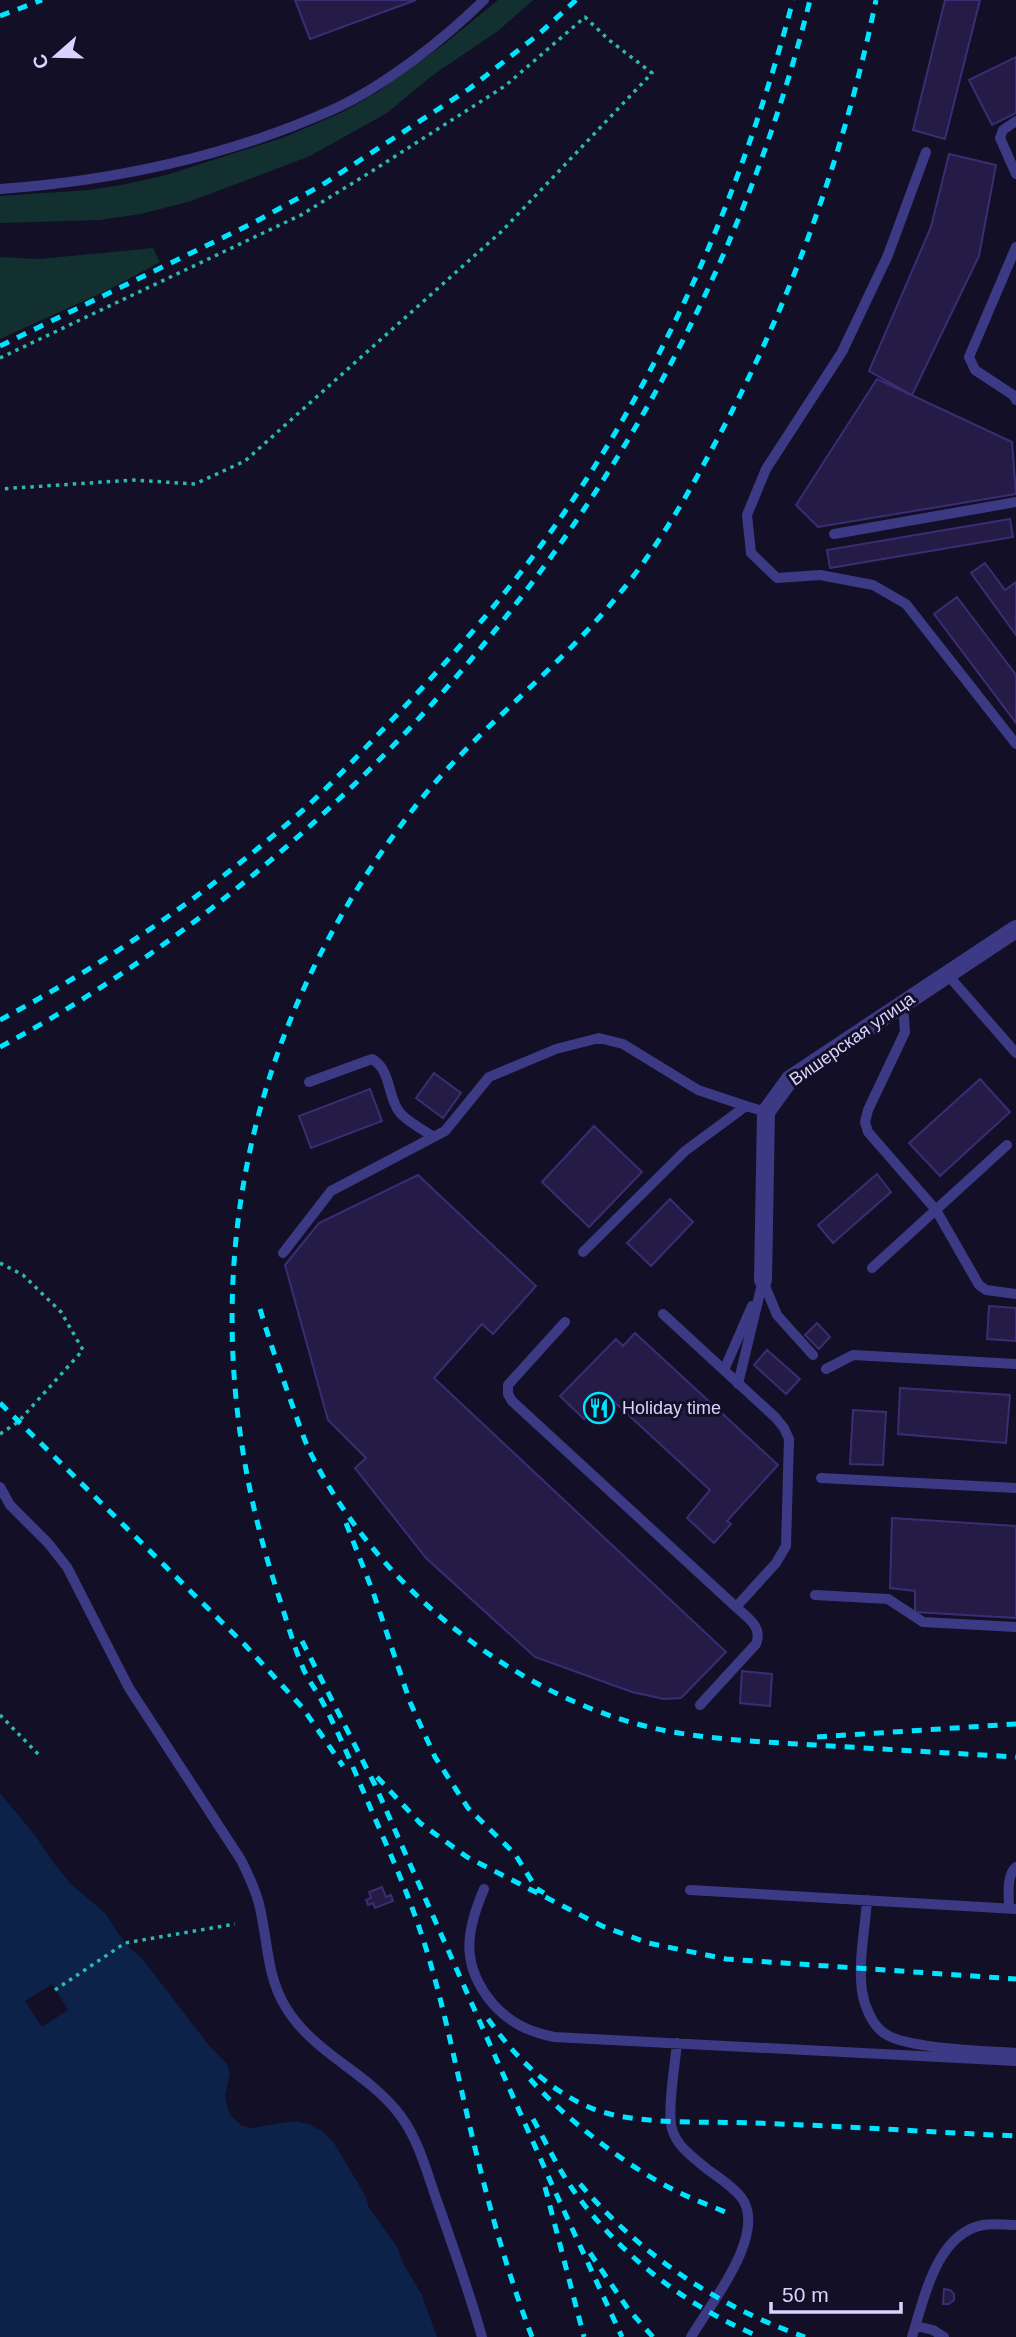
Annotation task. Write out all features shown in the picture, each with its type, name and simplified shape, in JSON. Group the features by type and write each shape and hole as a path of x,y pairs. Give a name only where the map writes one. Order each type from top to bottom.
{"street":[{"name":"Вишерская улица","path":"766,1112 790,1079 1016,929"},
{"path":"763,1280 766,1112"}],"lane":[{"path":"0,189 66,184 127,174 235,145 307,120 336,108 389,76 444,35 484,0"},
{"path":"1016,121 1003,130 1000,138 1016,174"},
{"path":"926,152 888,255 842,352 765,470 747,515 751,554 777,578 820,575 873,585 906,604 1016,744"},
{"path":"1015,396 975,370 969,356 1016,247"},
{"path":"834,534 1016,502"},
{"path":"947,974 1016,1053"},
{"path":"903,1003 905,1032 865,1122 873,1141 936,1210 979,1285 986,1290 1016,1294"},
{"path":"283,1253 331,1191 445,1131 489,1077 556,1049 599,1038 623,1044 698,1090 766,1112"},
{"path":"309,1082 372,1059 384,1071 399,1112 434,1138"},
{"path":"583,1252 685,1152 747,1106"},
{"path":"872,1268 1006,1145"},
{"path":"763,1280 777,1315 813,1354"},
{"path":"724,1370 763,1280"},
{"path":"738,1384 763,1280"},
{"path":"663,1314 785,1428 790,1451 786,1546 776,1563 736,1607"},
{"path":"565,1322 508,1385 508,1394 512,1401 754,1623 758,1631 756,1644 700,1705"},
{"path":"826,1369 853,1355 1016,1364"},
{"path":"821,1478 1016,1488"},
{"path":"0,1487 10,1506 48,1543 67,1567 129,1688 241,1860 254,1887 270,1970 286,2009 322,2049 374,2087 409,2127 419,2149 482,2337"},
{"path":"815,1595 888,1599 923,1622 1016,1627"},
{"path":"690,1890 1012,1909 1010,1877 1016,1867"},
{"path":"484,1889 471,1924 470,1959 474,1978 500,2012 523,2029 554,2037 1016,2061"},
{"path":"867,1900 862,1993 870,2016 884,2034 905,2041 950,2049 1016,2053"},
{"path":"677,2043 672,2129 684,2150 741,2197 748,2215 744,2242 735,2268 691,2337"},
{"path":"912,2337 940,2259 960,2235 982,2225 1016,2225"},
{"path":"916,2326 933,2330 944,2337"}],"path":[{"path":"0,358 301,215 505,86 585,17 652,73 502,231 245,461 195,484 133,480 0,489"},
{"path":"0,1263 23,1275 61,1311 83,1350 18,1422 0,1434"},
{"path":"0,1715 41,1756"},
{"path":"55,1990 125,1943 235,1924"}],"green space":[{"path":"498,0 533,0 498,31 433,75 387,113 310,156 191,201 141,214 100,220 0,223 0,196 89,190 166,175 285,137 343,112 379,91 443,45"},
{"path":"153,248 160,262 108,290 0,339 0,257 40,259"}],"water":[{"path":"0,1793 55,1865 71,1884 105,1913 125,1943 144,1961 207,2043 227,2064 230,2073 225,2095 232,2117 242,2126 251,2128 294,2121 308,2124 322,2131 334,2143 366,2197 369,2208 397,2247 404,2265 422,2295 437,2337 0,2337"}],"pier":[{"path":"52,1984 68,2010 42,2027 25,2001"}],"building":[{"path":"295,0 416,0 310,39"},
{"path":"945,0 980,0 945,139 913,130"},
{"path":"1016,57 1016,113 992,125 969,80"},
{"path":"949,154 996,165 979,256 912,395 869,371 931,227"},
{"path":"877,379 1012,442 1016,494 818,527 796,505"},
{"path":"1010,519 1013,537 830,568 827,550"},
{"path":"985,563 1005,590 1016,582 1016,635 971,573"},
{"path":"957,597 1016,675 1016,723 934,614"},
{"path":"434,1073 461,1093 443,1118 416,1098"},
{"path":"980,1079 1010,1112 940,1176 909,1143"},
{"path":"370,1089 382,1121 311,1148 299,1116"},
{"path":"594,1126 642,1172 589,1227 542,1182"},
{"path":"877,1174 891,1192 833,1243 818,1225"},
{"path":"418,1175 536,1286 493,1334 482,1324 434,1378 726,1652 681,1698 664,1699 632,1692 535,1657 426,1558 355,1468 366,1458 328,1420 285,1265 319,1223"},
{"path":"670,1199 693,1222 651,1266 627,1243"},
{"path":"989,1306 1016,1308 1016,1341 987,1339"},
{"path":"817,1323 830,1337 819,1349 805,1335"},
{"path":"635,1333 778,1465 727,1521 731,1524 714,1543 687,1518 710,1490 610,1398 598,1410 595,1407 584,1419 560,1396 616,1339 623,1346"},
{"path":"767,1350 800,1379 786,1394 754,1365"},
{"path":"900,1388 1010,1395 1006,1443 898,1434"},
{"path":"853,1410 886,1412 883,1465 850,1464"},
{"path":"892,1518 1016,1526 1016,1618 915,1612 915,1591 890,1588"},
{"path":"742,1671 772,1674 770,1706 740,1703"},
{"path":"382,1887 386,1897 391,1895 393,1901 375,1908 373,1903 368,1905 366,1900 371,1898 369,1892"},
{"path":"944,2289 954,2294 954,2300 949,2304 943,2304"}],"railway":[{"path":"0,16 42,0"},
{"path":"0,346 255,222 322,185 469,89 539,34 576,0"},
{"path":"0,1020 79,975 157,925 267,841 347,767 432,677 498,601 549,534 596,464 639,392 677,317 712,240 743,161 793,0"},
{"path":"0,1047 76,1003 148,955 218,903 285,848 378,761 464,668 542,569 613,464 676,355 730,240 774,122 810,0"},
{"path":"532,2337 494,2222 443,2010 419,1927 396,1866 347,1754 299,1659 278,1594 250,1489 235,1384 233,1281 244,1180 268,1081 305,985 355,892 418,803 441,776 592,626 629,581 668,526 713,447 766,340 811,230 848,116 876,0"},
{"path":"260,1309 306,1443 339,1503 374,1550 414,1593 459,1632 507,1666 558,1694 612,1716 667,1731 741,1740 1016,1757"},
{"path":"0,1403 245,1645 302,1707 343,1766"},
{"path":"346,1523 373,1592 410,1702 435,1757 468,1808 515,1854 536,1888 544,1893"},
{"path":"302,1641 375,1785 622,2337"},
{"path":"817,1737 1016,1724"},
{"path":"377,1777 420,1823 467,1857 602,1926 648,1943 726,1959 1016,1979"},
{"path":"488,2019 521,2059 547,2082 575,2101 609,2114 672,2122 788,2124 1016,2136"},
{"path":"530,2079 579,2126 618,2156 676,2191 725,2212"},
{"path":"533,2119 570,2185 614,2239 658,2278 682,2295 707,2311 760,2337"},
{"path":"580,2184 628,2234 682,2276 741,2310 805,2337"},
{"path":"545,2187 584,2337"},
{"path":"590,2253 628,2309 653,2337"}],"place":[{"name":"Holiday time","path":"599,1408"}]}
